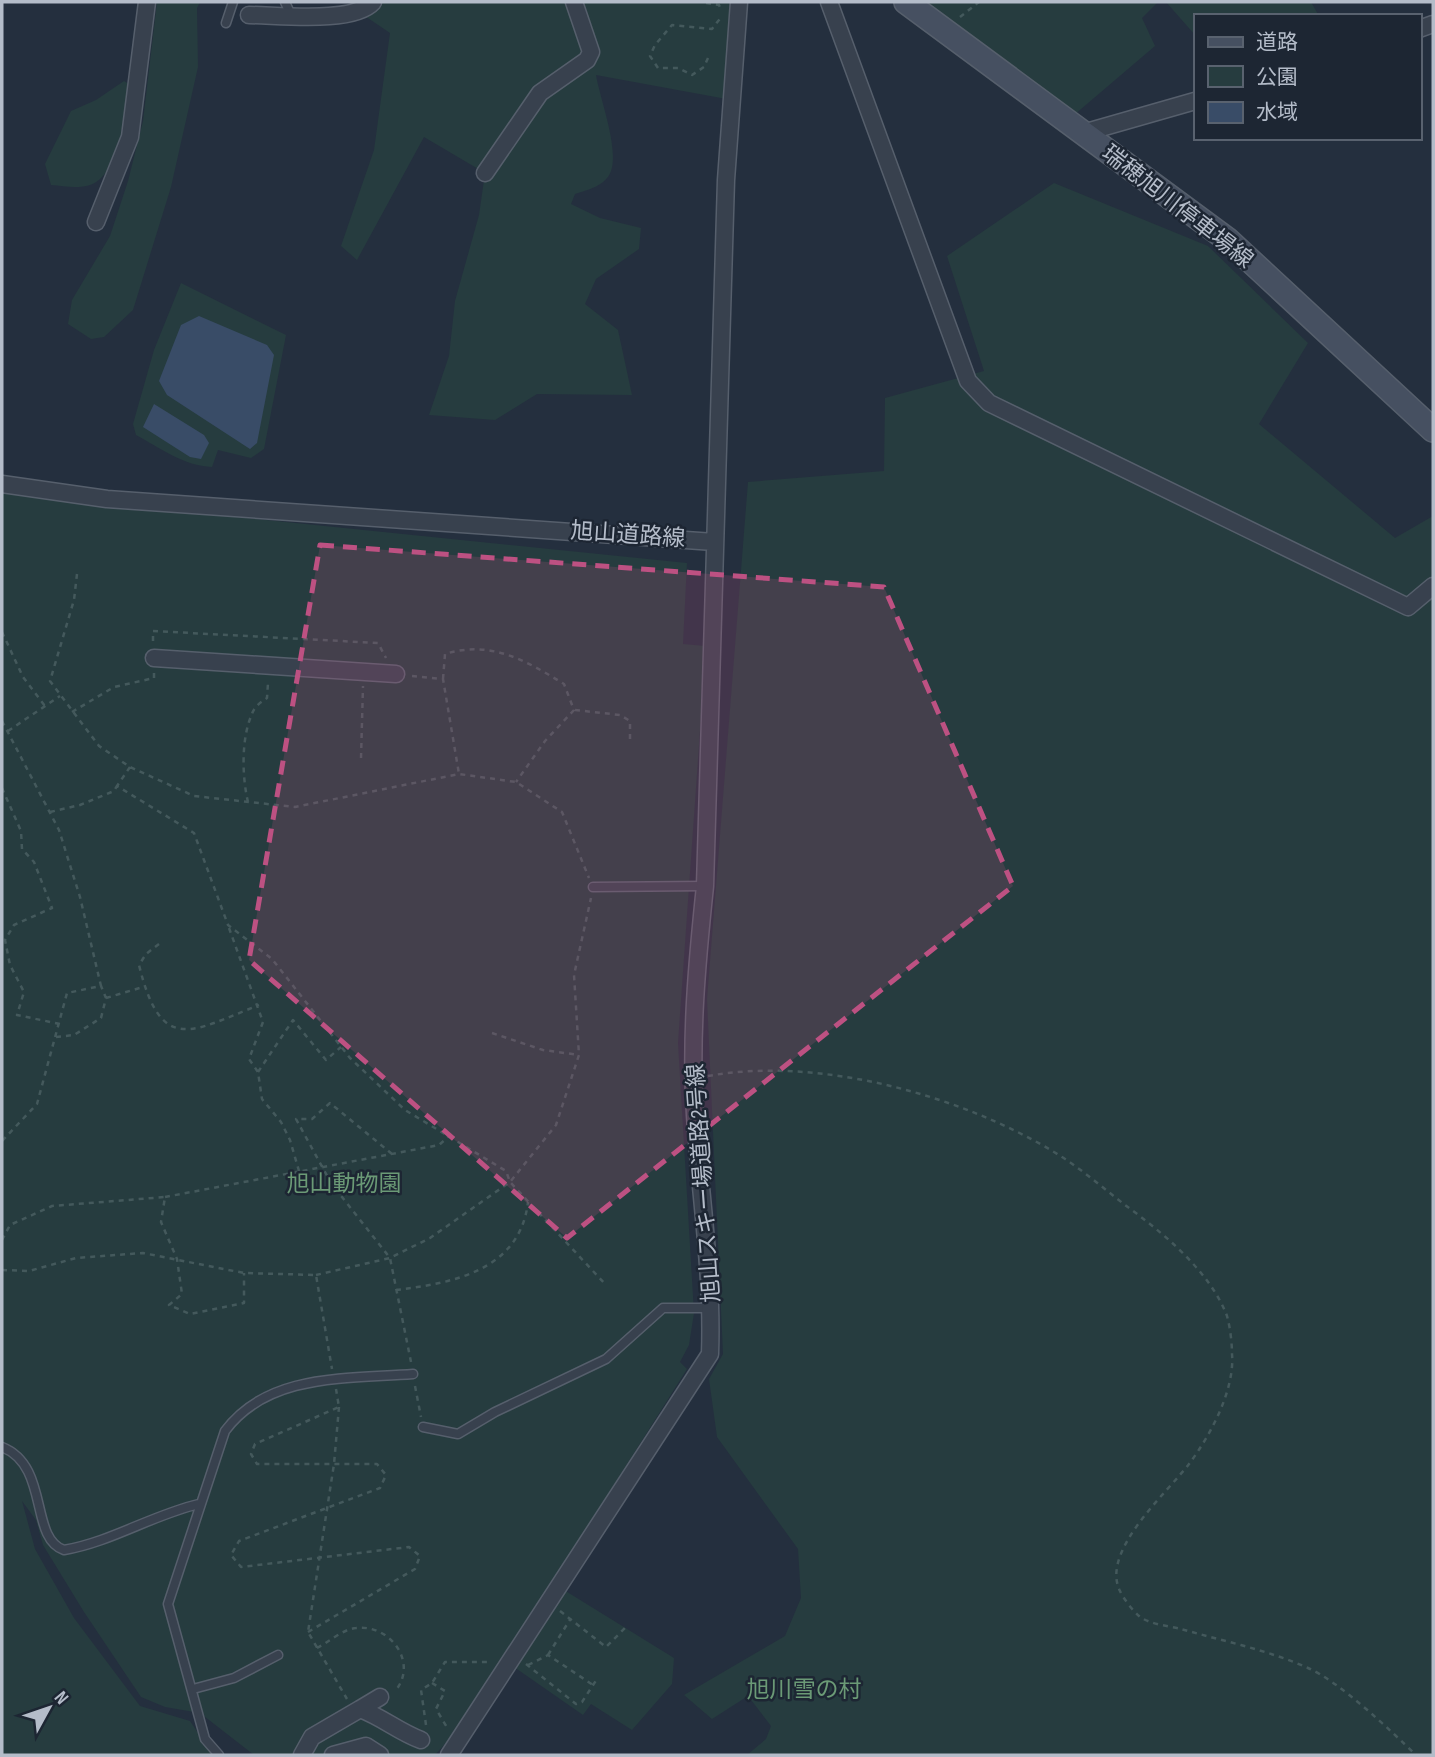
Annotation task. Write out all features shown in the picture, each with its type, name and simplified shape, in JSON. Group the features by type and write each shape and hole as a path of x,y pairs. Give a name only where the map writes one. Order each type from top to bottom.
{"main road":[{"name":"瑞穂旭川停車場線","path":"906,2 1228,240 1433,430"}],"street":[{"path":"96,222 130,137 146,2"},
{"path":"250,15 288,8 359,12 373,2"},
{"path":"485,173 540,93 587,60 591,52 574,2"},
{"name":"旭山道路線","path":"2,484 107,499 714,542 726,180 739,2"},
{"path":"828,2 968,381 989,403 1408,607 1433,586"},
{"path":"1083,133 1194,102"},
{"name":"旭山スキー場道路2号線","path":"450,1745 521,1661 548,1604 710,1354 712,1308 695,1112 693,1000 705,886 714,542"},
{"path":"153,658 396,674"},
{"path":"302,1755 305,1733 380,1697"},
{"path":"352,1710 383,1717 407,1735 421,1740"},
{"path":"333,1755 366,1746 380,1755"}],"lane":[{"path":"226,23 233,2"},
{"path":"593,887 705,886"},
{"path":"424,1427 458,1434 495,1412 606,1359 663,1308 712,1308"},
{"path":"219,1755 205,1739 167,1604 198,1504 225,1432 239,1412 257,1400 289,1387 334,1380 413,1374"},
{"path":"2,1447 28,1470 35,1482 46,1529 51,1540 64,1550 86,1546 175,1509 198,1504"},
{"path":"192,1689 234,1678 278,1655"}],"path":[{"path":"944,30 979,2"},
{"path":"708,58 704,67 692,75 678,68 658,68 650,56 655,45 673,25 712,29 725,14"},
{"path":"2,1270 29,1271 76,1258 143,1253 244,1272 316,1275 359,1268 390,1258 429,1238 510,1182 556,1125 579,1055 574,975 593,887 562,812 516,782 459,774 295,807 194,796 130,767 99,746 50,681 74,600 77,574"},
{"path":"2,632 23,677 45,706"},
{"path":"443,679 445,654 466,648 508,653 564,684 574,710"},
{"path":"248,802 243,782 248,726 252,711 267,698 269,666"},
{"path":"361,758 363,672"},
{"path":"8,731 60,696"},
{"path":"516,782 545,741 574,710"},
{"path":"574,710 620,715 630,721 630,741"},
{"path":"2,721 59,830 80,897 106,998 101,1018 74,1035 56,1037"},
{"path":"50,812 80,806 114,791 130,767"},
{"path":"117,786 194,832 259,1005 263,1022 249,1059 258,1072 262,1099 285,1129 299,1171"},
{"path":"2,788 21,831 22,849 34,862 52,908 14,925 5,940 10,965 24,992 17,1015 60,1024"},
{"path":"228,925 272,959 341,1047 405,1110 506,1171 510,1182 606,1285"},
{"path":"159,944 146,954 139,965 153,1009 171,1027 193,1031 259,1005"},
{"path":"2,1141 37,1104 67,993 101,986"},
{"path":"106,998 144,987"},
{"path":"258,1072 293,1020 326,1060 341,1047"},
{"path":"492,1033 543,1050 579,1055"},
{"path":"708,1076 749,1068 847,1077 891,1086 981,1116 1056,1154 1140,1216 1182,1253 1207,1283 1227,1316 1233,1357 1228,1385 1213,1425 1190,1462 1124,1546 1116,1570 1119,1590 1140,1617 1311,1669 1378,1718 1416,1755"},
{"path":"392,1154 330,1103 312,1119 296,1119 331,1183 390,1258 424,1427"},
{"path":"2,1240 10,1225 52,1206 165,1197 439,1145 448,1137"},
{"path":"165,1197 161,1222 177,1259 182,1294 169,1305 190,1314 244,1303 244,1272"},
{"path":"396,1290 436,1285 478,1273 504,1254 526,1222 528,1202"},
{"path":"316,1275 339,1407 334,1464 308,1632 352,1710"},
{"path":"308,1632 415,1569 420,1556 409,1547 241,1567 231,1555 239,1541 380,1488 386,1475 377,1464 257,1464 251,1454 255,1444 339,1407"},
{"path":"548,1604 571,1618 606,1647 626,1626"},
{"path":"571,1618 548,1655 521,1661 530,1671 576,1704 582,1702 597,1679"},
{"path":"317,1648 348,1630 377,1630 389,1638 405,1662 405,1674 397,1690"},
{"path":"548,1655 593,1685"},
{"path":"421,1740 427,1723 421,1690 432,1683 441,1665 451,1660 473,1664 496,1661 489,1672"},
{"path":"432,1683 445,1691 437,1704 437,1714 450,1745"}],"highlighted area":[{"path":"320,545 884,587 1013,886 567,1238 249,960"}],"green space":[{"path":"157,2 200,2 197,8 198,67 171,187 133,310 104,337 91,339 68,324 72,300 110,236 128,181 143,121"},
{"path":"373,2 738,2 732,100 596,75 611,137 613,161 609,176 601,184 575,194 571,204 600,218 641,228 639,249 596,279 585,304 618,330 632,395 537,394 495,420 429,415 449,356 455,301 479,215 485,173 424,137 357,260 341,246 374,150 390,33 359,12"},
{"path":"905,2 1158,2 1142,18 1155,46 1067,121"},
{"path":"1166,2 1311,2 1318,14 1194,14 1194,34"},
{"path":"124,81 132,86 120,142 108,169 100,179 90,185 51,185 45,164 71,111 96,100"},
{"name":"旭川雪の村","path":"1054,183 1208,246 1308,343 1259,424 1395,538 1433,516 1433,1755 747,1755 766,1739 771,1726 748,1696 712,1719 684,1695 785,1636 801,1598 798,1549 717,1437 709,1379 723,1354 707,999 748,482 884,471 885,398 984,371 947,256"},
{"path":"181,283 286,335 264,449 251,458 218,450 212,467 202,466 172,456 136,435 133,424 154,350"},
{"name":"旭山動物園","path":"2,493 687,563 683,644 706,646 678,1043 694,1313 689,1345 680,1362 687,1369 510,1650 453,1735 435,1755 254,1755 200,1713 165,1707 141,1697 43,1545 36,1520 22,1501 35,1549 74,1618 140,1706 190,1721 213,1755 2,1755"},
{"path":"564,1590 674,1658 672,1684 632,1730 591,1704 583,1715 514,1667"}],"water":[{"path":"199,316 267,345 274,355 257,443 250,449 167,395 159,381 181,325"},
{"path":"154,404 204,435 209,443 201,459 190,457 143,427"}]}
